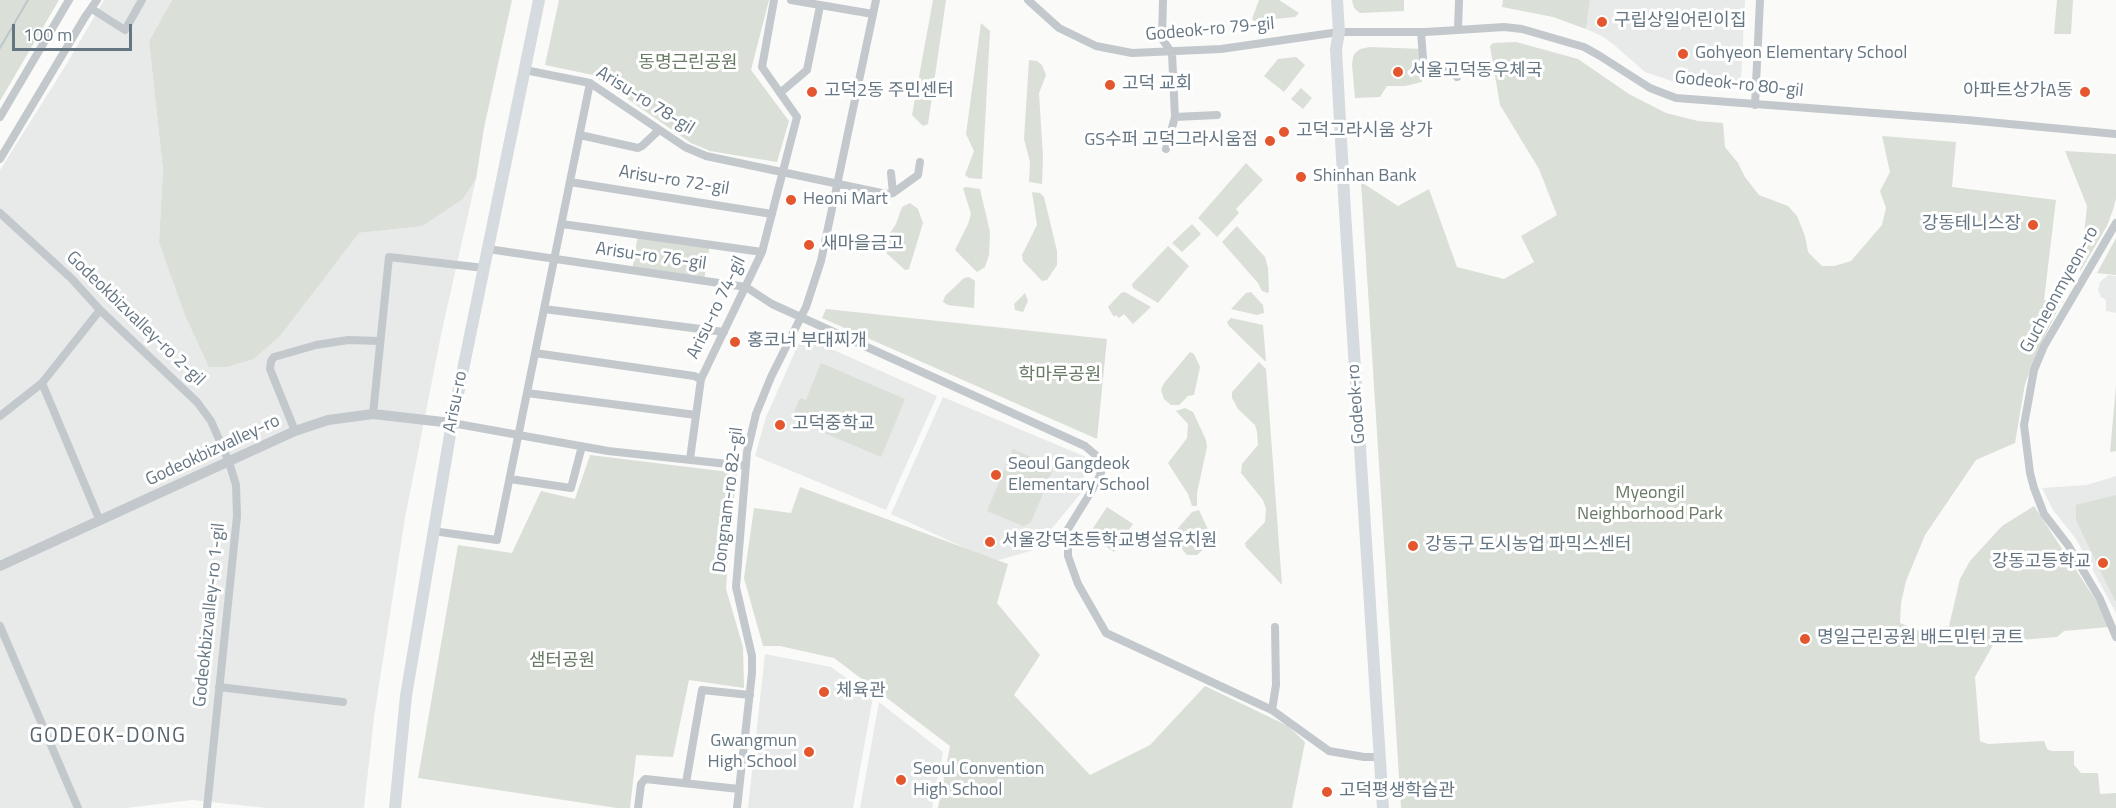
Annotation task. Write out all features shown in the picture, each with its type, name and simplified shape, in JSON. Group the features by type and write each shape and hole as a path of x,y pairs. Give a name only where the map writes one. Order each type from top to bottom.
{"main road":[{"name":"Arisu-ro","path":"395,808 406,696 452,423 538,0"},
{"name":"Godeok-ro","path":"1337,0 1339,32 1336,49 1345,212 1383,808"}],"street":[{"path":"0,117 69,0"},
{"path":"0,159 97,0"},
{"path":"92,9 125,30 142,0"},
{"path":"774,0 762,67 796,117 782,172"},
{"path":"791,0 873,14"},
{"name":"Dongnam-ro 82-gil","path":"737,808 750,695 752,656 736,587 746,466 756,414 771,377 814,288 876,0"},
{"name":"Godeok-ro 79-gil","path":"1028,0 1059,28 1096,46 1132,53 1221,49 1339,32"},
{"path":"1163,0 1162,39 1172,53 1175,117 1166,149"},
{"path":"1458,30 1459,0"},
{"path":"1755,105 1760,0"},
{"path":"780,93 807,70 820,6"},
{"name":"Godeok-ro 80-gil","path":"1339,32 1421,32 1504,27 1522,29 1584,47 1641,83 1669,96 2116,134"},
{"path":"1421,32 1425,71 1429,73 1452,71 1456,72 1457,77"},
{"name":"Arisu-ro 78-gil","path":"525,70 590,83 685,147 706,156 886,194 893,193"},
{"path":"433,531 497,540 590,83"},
{"path":"1175,117 1218,116"},
{"name":"Arisu-ro 72-gil","path":"580,135 638,148 658,130"},
{"path":"893,193 918,175 920,162"},
{"name":"Arisu-ro 74-gil","path":"690,459 701,379 762,252 782,172"},
{"path":"891,173 893,193"},
{"name":"Arisu-ro 72-gil","path":"570,182 772,214"},
{"name":"Godeokbizvalley-ro 2-gil","path":"0,213 72,279 100,310 196,402 211,421 229,462"},
{"name":"Gucheonmyeon-ro","path":"2116,223 2037,362 2024,425 2030,473 2044,514 2068,545 2100,599 2116,637"},
{"path":"562,224 762,252"},
{"name":"Arisu-ro 76-gil","path":"488,249 746,287 772,304 801,317"},
{"path":"373,414 388,257 484,268"},
{"path":"544,309 724,332"},
{"path":"0,416 42,383 100,310"},
{"path":"801,317 1085,446 1098,458 1101,470 1068,529 1068,556 1077,584 1106,633 1272,710 1329,751 1379,757"},
{"path":"295,431 270,369 274,357 316,345 348,340 380,341"},
{"path":"535,353 694,376 701,379"},
{"path":"42,383 100,521"},
{"path":"527,393 696,415"},
{"name":"Godeokbizvalley-ro","path":"0,566 295,431 327,420 373,414 452,423"},
{"path":"452,423 582,446 746,466"},
{"path":"510,479 571,488 582,446"},
{"name":"Godeokbizvalley-ro 1-gil","path":"207,808 238,507 236,485 229,462"},
{"path":"0,626 78,808"},
{"path":"1272,710 1276,685 1275,627"},
{"path":"219,687 343,702"},
{"path":"686,783 702,690 750,695"},
{"path":"638,808 641,784 645,779 739,789"}],"shaded area":[{"path":"104,0 172,0 149,41 163,170 159,242 209,366 227,367 254,359 281,335 359,233 423,226 463,199 476,179 441,335 405,518 374,717 364,808 267,808 192,800 126,808 0,808 0,170"},
{"name":"Gohyeon Elementary School","path":"1590,0 1745,0 1741,82 1736,88 1728,90 1684,85 1645,72 1613,44 1586,29"},
{"path":"2108,275 2116,276 2116,313 2106,311 2106,300 2101,297 2098,290 2100,282"},
{"path":"802,336 937,396 886,510 755,456 766,417"},
{"name":"Seoul Gangdeok Elementary School","path":"943,397 1086,457 1082,492 1034,550 999,560 989,559 891,514"},
{"name":"강동고등학교","path":"2116,476 2116,613 2076,539 2053,510 2042,488 2087,485"},
{"name":"Gwangmun High School","path":"765,654 831,667 873,697 853,808 748,808"},
{"name":"Seoul Convention High School","path":"879,702 943,752 932,808 860,808"}],"green space":[{"path":"0,0 59,0 0,101"},
{"path":"172,0 512,0 484,128 476,179 463,199 423,226 359,233 281,335 254,359 227,367 209,367 185,315 159,242 163,170 149,41"},
{"name":"동명근린공원","path":"559,0 769,0 751,70 789,121 777,162 710,151 691,143 593,75 545,65"},
{"path":"933,0 946,0 928,124 923,126 912,115"},
{"path":"1259,0 1279,0 1299,13 1295,17 1254,21 1252,19"},
{"path":"1352,0 1404,0 1404,11 1360,13 1354,8"},
{"path":"1503,0 1590,0 1586,29 1553,17 1502,7"},
{"path":"2057,0 2073,0 2071,34 2054,34"},
{"path":"981,23 990,31 982,179 969,178 965,175 974,151 966,134"},
{"name":"Myeongil Neighborhood Park","path":"1516,42 1578,59 1629,94 1666,113 1698,121 1723,123 1725,147 1738,163 1745,177 1759,195 1788,206 1797,216 1805,236 1808,252 1822,266 1834,266 1851,261 1882,225 1886,208 1880,191 1890,172 1882,136 1956,142 1952,187 2056,200 2044,300 2062,301 2039,348 2025,384 2015,443 1976,460 1925,535 1906,581 1901,603 1900,623 1920,631 1949,626 1960,579 1970,561 2002,526 2034,506 2097,602 2109,627 2064,631 2057,637 1993,645 1975,677 1980,741 1988,744 2044,741 2047,749 2051,751 2074,751 2074,765 2081,773 2098,773 2100,794 2116,793 2116,808 1401,808 1361,182 1398,206 1429,189 1457,267 1504,279 1534,262 1521,236 1557,215 1539,169 1500,105 1490,46 1493,43"},
{"path":"1370,47 1423,49 1422,82 1405,86 1387,86 1380,97 1355,98 1353,57 1360,49"},
{"path":"1296,57 1305,65 1284,92 1264,76 1278,59"},
{"path":"1029,60 1037,61 1042,65 1046,75 1039,93 1043,157 1042,184 1029,182 1030,162 1024,139"},
{"path":"1301,88 1312,98 1303,109 1291,99"},
{"path":"2065,151 2116,154 2116,199 2113,210 2107,226 2080,272 2087,206"},
{"path":"1246,163 1263,180 1236,209 1239,213 1217,237 1198,218"},
{"path":"963,188 980,189 990,232 989,255 985,267 977,272 955,250 971,214"},
{"path":"1032,192 1040,193 1044,197 1057,251 1057,265 1047,280 1042,281 1023,261 1022,255 1037,225"},
{"path":"910,203 918,209 923,223 909,269 905,270 883,250 882,245 896,224 902,207"},
{"path":"1192,224 1201,234 1182,252 1172,243"},
{"path":"1237,226 1265,257 1268,268 1268,293 1262,291 1258,283 1222,242"},
{"path":"638,234 710,244 704,281 632,271"},
{"path":"2116,238 2116,275 2097,273"},
{"path":"1168,246 1189,266 1158,303 1133,288 1132,284"},
{"path":"969,277 975,281 974,308 948,305 943,302 945,296 964,278"},
{"path":"1125,292 1151,307 1133,324 1124,314 1119,318 1116,315 1114,317 1108,307 1121,293"},
{"path":"1251,292 1263,305 1264,313 1257,315 1231,309 1246,293"},
{"path":"1025,293 1028,301 1023,312 1015,310 1014,304"},
{"name":"학마루공원","path":"826,309 1107,339 1097,439 822,318"},
{"path":"1231,318 1263,325 1266,362 1229,326 1227,322"},
{"path":"1190,352 1194,354 1200,367 1194,395 1188,396 1179,405 1171,405 1164,399 1161,390 1164,383"},
{"path":"1259,362 1266,369 1282,585 1246,547 1245,543 1265,522 1266,509 1263,500 1241,473 1242,464 1258,445 1257,432 1255,425 1238,409 1232,398 1232,392"},
{"path":"821,363 905,399 881,457 791,419 800,398 806,400"},
{"path":"2116,386 2116,451 2110,452"},
{"path":"1185,408 1193,412 1207,447 1197,493 1197,506 1192,506 1188,494 1168,463 1187,438 1188,424 1176,411"},
{"path":"1013,449 1054,467 1031,522 1023,526 987,511"},
{"name":"샘터공원","path":"590,455 737,473 726,589 743,647 744,688 689,680 673,757 636,755 630,808 617,808 418,778 458,545 512,553 541,491 575,499"},
{"path":"800,487 1008,564 997,603 1040,655 1014,695 1090,775 1150,745 1205,686 1288,726 1305,742 1292,808 938,808 950,746 834,658 780,646 763,646 744,578 754,508 791,513"},
{"path":"2116,495 2115,601 2076,520 2076,505"},
{"path":"1107,507 1133,524 1114,552 1089,534"},
{"path":"1199,510 1212,538 1197,555 1187,555 1173,539 1173,534 1192,512"}],"waterway":[{"path":"0,48 28,0"}],"place":[{"name":"구립상일어린이집","path":"1602,22"},
{"name":"Gohyeon Elementary School","path":"1683,54"},
{"name":"서울고덕동우체국","path":"1398,72"},
{"name":"고덕 교회","path":"1110,85"},
{"name":"고덕2동 주민센터","path":"812,92"},
{"name":"아파트상가A동","path":"2085,92"},
{"name":"고덕그라시움 상가","path":"1284,132"},
{"name":"GS수퍼 고덕그라시움점","path":"1270,141"},
{"name":"Shinhan Bank","path":"1301,177"},
{"name":"Heoni Mart","path":"791,200"},
{"name":"강동테니스장","path":"2033,225"},
{"name":"새마을금고","path":"809,245"},
{"name":"홍코너 부대찌개","path":"735,342"},
{"name":"고덕중학교","path":"780,425"},
{"name":"Seoul Gangdeok Elementary School","path":"996,475"},
{"name":"서울강덕초등학교병설유치원","path":"990,542"},
{"name":"강동구 도시농업 파믹스센터","path":"1413,546"},
{"name":"강동고등학교","path":"2103,563"},
{"name":"명일근린공원 배드민턴 코트","path":"1805,639"},
{"name":"체육관","path":"824,692"},
{"name":"Gwangmun High School","path":"809,752"},
{"name":"Seoul Convention High School","path":"901,780"},
{"name":"고덕평생학습관","path":"1327,792"}],"district":[{"name":"GODEOK-DONG","path":"108,737"}]}
